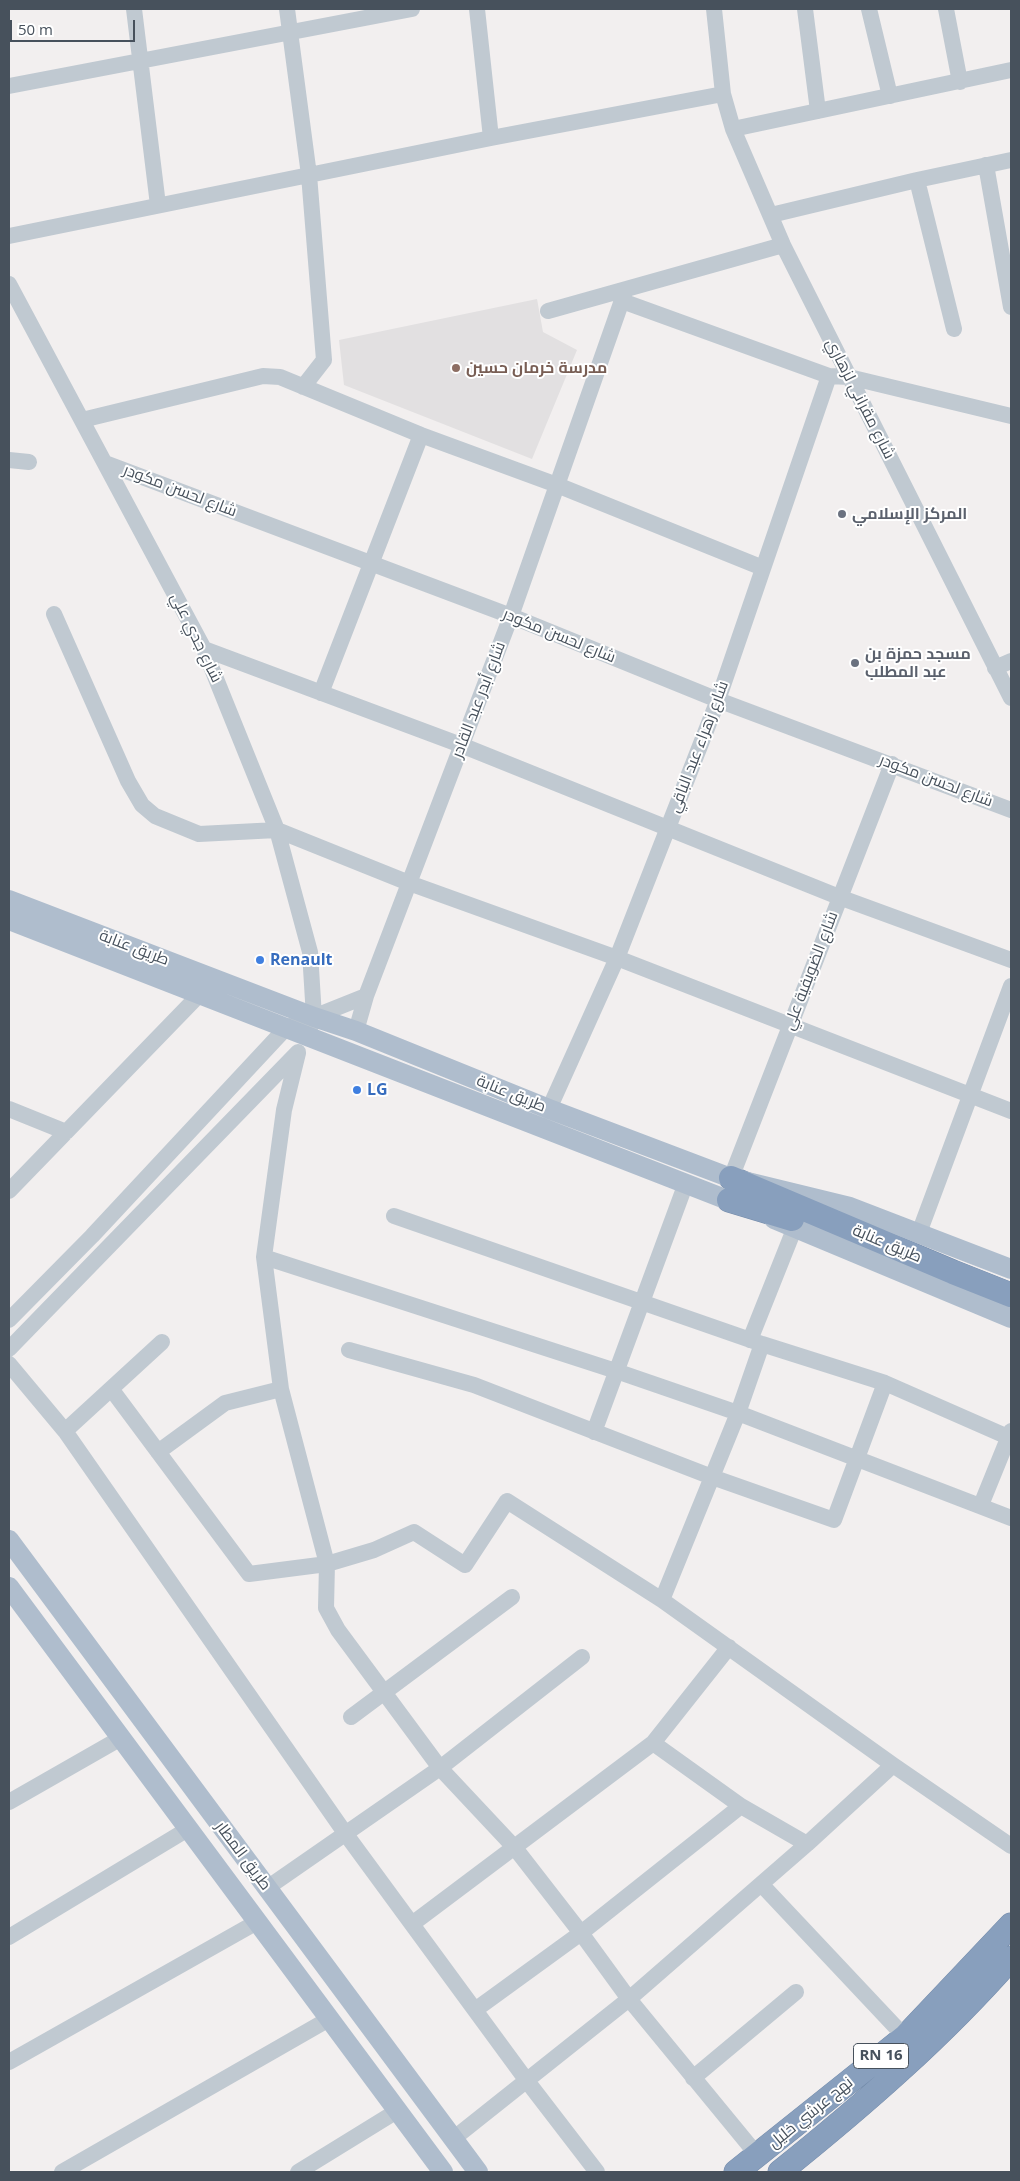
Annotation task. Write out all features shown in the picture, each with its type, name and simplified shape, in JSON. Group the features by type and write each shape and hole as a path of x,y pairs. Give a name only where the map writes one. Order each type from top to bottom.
{"highway":[{"name":"طريق عنابة","path":"730,1189 1011,1295"},
{"name":"طريق عنابة","path":"730,1189 782,1216 1011,1306"},
{"name":"نهج عرشي خليل","path":"736,2172 905,2037 1011,1925"},
{"name":"نهج عرشي خليل","path":"780,2172 831,2131 928,2045 1011,1958"}],"main road":[{"name":"طريق عنابة","path":"9,900 314,1017 356,1031 549,1109 730,1189"},
{"name":"طريق عنابة","path":"9,920 286,1028 302,1045 686,1183 730,1189"},
{"path":"730,1189 795,1227 1011,1318"},
{"path":"730,1189 850,1207 1011,1269"},
{"name":"طريق المطار","path":"9,1540 478,2172"},
{"name":"طريق المطار","path":"9,1587 443,2172"}],"street":[{"path":"134,9 158,206"},
{"path":"287,9 309,175 324,360 303,387"},
{"path":"9,86 412,9"},
{"path":"477,9 491,138"},
{"name":"شارع مقراني لزهاري","path":"714,9 723,94 732,129 783,245 1011,698"},
{"path":"806,9 818,111"},
{"path":"869,9 890,96"},
{"path":"946,9 960,82"},
{"path":"732,129 1011,70"},
{"path":"9,236 491,138 723,94"},
{"path":"771,215 917,180 1011,160"},
{"path":"986,165 1011,307"},
{"path":"917,180 954,329"},
{"path":"548,311 624,295 783,245"},
{"name":"شارع جدي علي","path":"9,284 204,649 277,830 310,952 314,1017"},
{"path":"624,295 829,376 849,377 1011,416"},
{"name":"شارع أبدر عبد القادر","path":"356,1031 366,996 511,616 624,295"},
{"path":"82,420 263,376 280,377 421,435 557,485 763,568"},
{"name":"شارع زهراء عبد الباقي","path":"549,1109 617,958 718,700 829,376"},
{"path":"321,694 421,435"},
{"path":"9,460 28,462"},
{"name":"شارع لحسن مكودر","path":"105,463 511,616 718,700 1011,810"},
{"path":"54,614 128,782 142,805 155,816 199,834 277,830 409,883 617,958 1011,1111"},
{"path":"204,649 462,745 839,898 1011,960"},
{"path":"995,668 1011,661"},
{"name":"شارع الضويفية علي","path":"730,1189 790,1025 892,764"},
{"path":"919,1232 1011,986"},
{"path":"9,1191 200,994"},
{"path":"9,1320 92,1236 286,1028 366,996"},
{"path":"314,1017 302,1045 284,1110 264,1257 281,1389 327,1564 326,1608 338,1630 440,1768 515,1848 581,1933 628,2000 758,2156"},
{"path":"9,1349 302,1045"},
{"path":"9,1109 66,1132"},
{"path":"594,1432 686,1183"},
{"path":"394,1216 756,1342 885,1383 1010,1434 982,1505"},
{"path":"662,1600 738,1413 756,1342 795,1227"},
{"path":"264,1257 616,1371 738,1413 982,1505 1011,1518"},
{"path":"65,1430 112,1390 162,1342"},
{"path":"348,1350 474,1385 712,1477 834,1520 885,1383"},
{"path":"9,1364 65,1430 345,1833 527,2081 597,2172"},
{"path":"158,1452 225,1404 281,1389"},
{"path":"112,1390 249,1574 327,1564 374,1550 414,1532 465,1565 506,1501 662,1600 729,1646 893,1765 1011,1846"},
{"path":"351,1717 512,1597"},
{"path":"412,1924 653,1743 729,1646"},
{"path":"267,1888 440,1768 582,1657"},
{"path":"9,1802 121,1738"},
{"path":"653,1743 741,1806 808,1844"},
{"path":"452,2138 628,2000 808,1844 893,1765"},
{"path":"475,2010 581,1933 741,1806"},
{"path":"9,1937 188,1829"},
{"path":"761,1884 905,2037"},
{"path":"9,2062 257,1922"},
{"path":"692,2078 796,1992"},
{"path":"62,2172 329,2019"},
{"path":"298,2172 398,2111"}],"shaded area":[{"name":"مدرسة خرمان حسين","path":"537,299 543,332 577,350 532,459 344,385 339,340"}],"place":[{"name":"مدرسة خرمان حسين","path":"456,368"},
{"name":"المركز الإسلامي","path":"842,514"},
{"name":"مسجد حمزة بن عبد المطلب","path":"855,663"},
{"name":"Renault","path":"260,960"},
{"name":"LG","path":"357,1090"}]}
